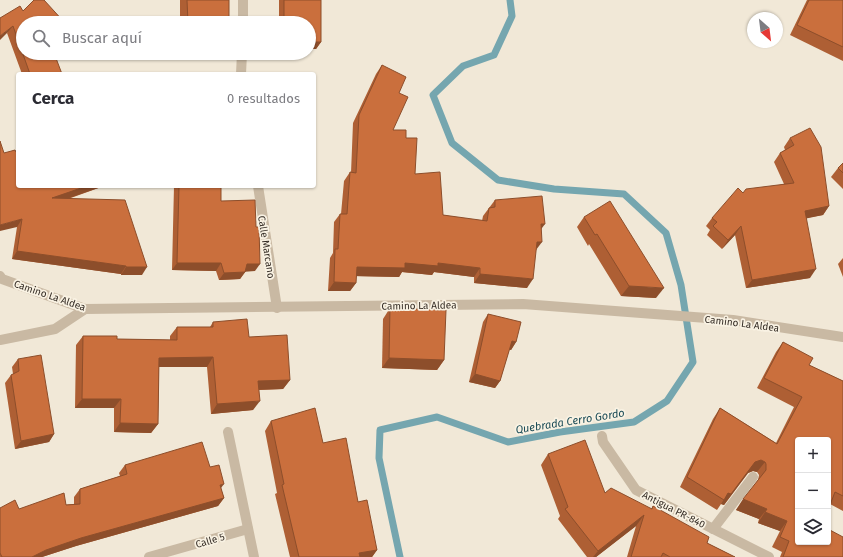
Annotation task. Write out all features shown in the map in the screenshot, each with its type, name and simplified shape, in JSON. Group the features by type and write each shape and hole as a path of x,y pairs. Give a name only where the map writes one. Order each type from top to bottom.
{"street":[{"path":"243,0 243,16"},
{"path":"241,72 242,60"},
{"name":"Calle Marcano","path":"258,188 277,308"},
{"name":"Camino La Aldea","path":"0,276 2,279 85,309 523,304 733,320 843,337"},
{"path":"0,340 55,329 85,309"},
{"path":"228,432 254,557"},
{"name":"Antigua PR-840","path":"602,436 603,442 636,490 769,557"},
{"path":"713,529 753,477"},
{"name":"Calle 5","path":"149,557 248,529"}],"building":[{"path":"34,0 44,0 59,16 16,16 16,34 13,26 0,36 0,18 20,6 23,11"},
{"path":"187,0 229,0 229,16 188,16"},
{"path":"284,0 321,0 321,42 316,42 316,16 284,16"},
{"path":"809,0 843,0 843,47 797,25"},
{"path":"25,60 57,60 61,72 29,72"},
{"path":"382,65 406,77 399,93 408,97 393,130 406,130 406,138 417,138 415,174 440,172 443,215 487,221 489,208 495,207 495,200 542,196 545,224 541,224 542,242 537,242 533,279 480,274 480,268 438,263 438,266 405,263 405,268 357,267 356,283 334,282 335,249 338,249 340,214 347,214 350,172 356,173 359,115"},
{"path":"810,128 821,147 829,206 805,211 816,269 752,280 741,226 728,240 713,226 717,222 712,218 738,188 743,193 746,189 794,183 780,153 794,145 790,138"},
{"path":"0,141 4,153 15,150 16,152 16,188 81,188 52,198 125,200 147,267 126,267 17,251 22,219 0,225"},
{"path":"843,163 843,173 838,168"},
{"path":"179,188 221,188 221,201 255,200 256,227 259,227 260,264 247,264 245,272 224,273 221,263 177,263"},
{"path":"610,201 664,288 629,286 597,234 595,235 584,217"},
{"path":"390,308 446,310 444,360 389,358"},
{"path":"488,314 521,322 516,342 512,341 500,381 475,374"},
{"path":"247,319 249,337 287,335 290,380 258,381 260,401 217,404 213,357 159,358 158,424 120,423 121,399 82,399 83,336 117,336 117,339 177,340 177,327 213,327 213,322"},
{"path":"783,342 813,358 809,365 843,381 843,496 835,492 831,502 831,437 795,437 795,545 831,545 831,531 843,537 843,557 783,557 789,541 780,537 787,521 765,512 767,509 743,499 766,470 765,462 761,460 755,462 731,494 728,493 724,500 687,477 720,408 777,444 802,397 764,378"},
{"path":"41,355 54,434 21,441 11,375 19,371 18,359"},
{"path":"315,408 323,443 346,438 358,502 367,500 377,550 359,553 360,557 299,557 282,485 284,484 271,421"},
{"path":"585,440 605,493 611,488 652,509 653,506 709,537 707,543 735,557 670,557 663,553 661,557 631,557 644,515 598,551 565,509 568,507 548,454"},
{"path":"202,442 210,467 219,465 224,484 220,485 224,498 81,538 46,550 32,557 2,557 0,553 0,508 15,500 19,509 64,493 66,505 80,504 80,489 127,474 125,465"}],"waterway":[{"name":"Quebrada Cerro Gordo","path":"400,557 379,458 380,430 437,417 508,442 560,432 634,422 667,401 693,362 681,285 666,233 624,194 554,189 498,180 452,143 433,95 463,66 494,55 512,16 510,0"}]}
